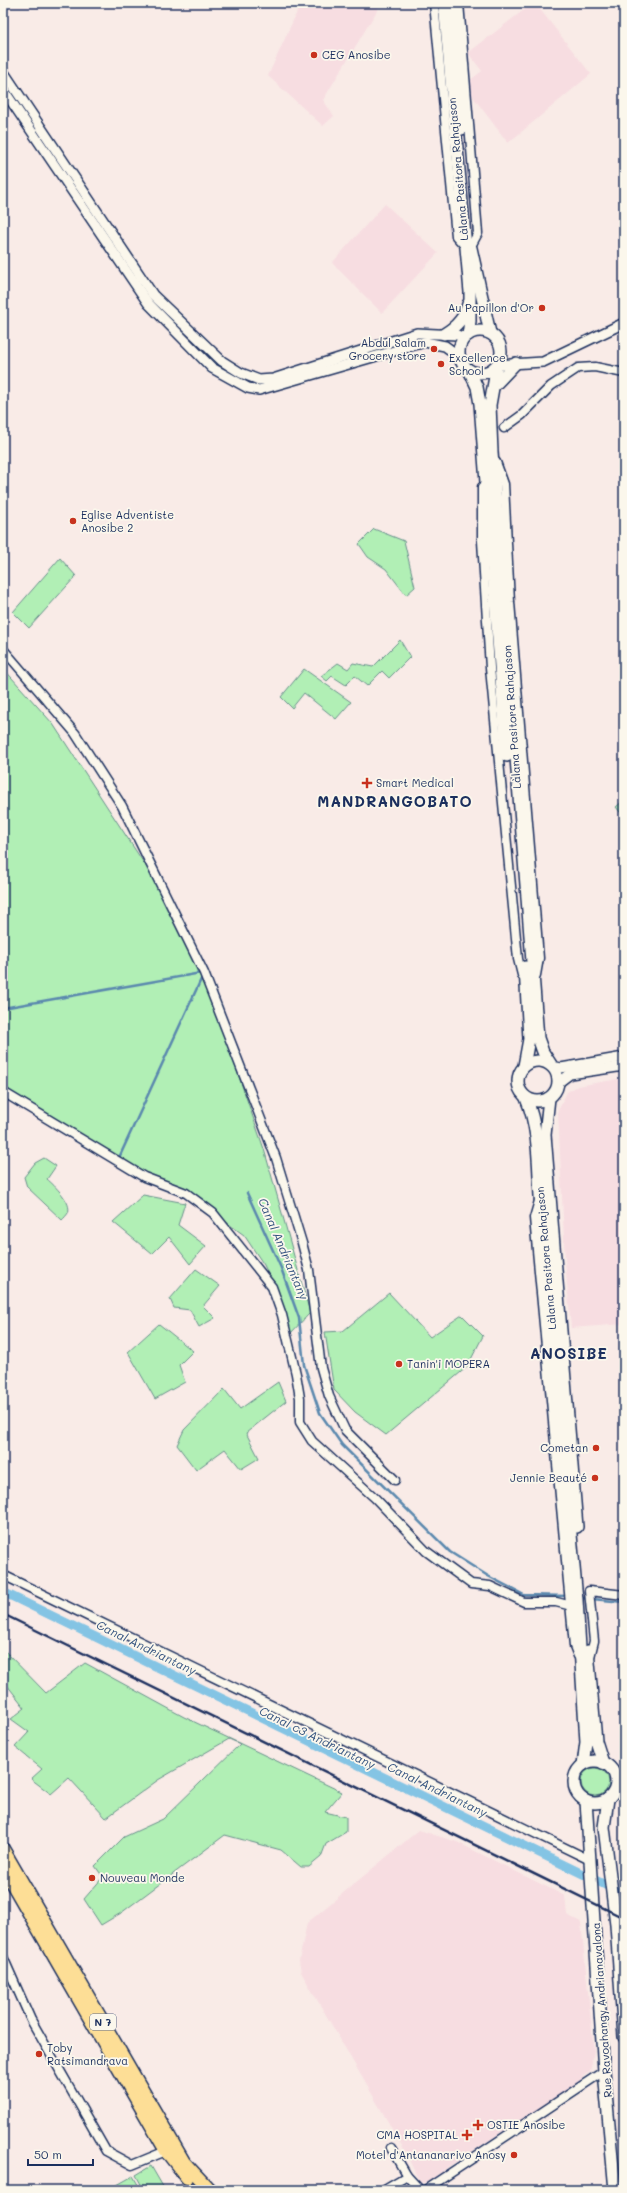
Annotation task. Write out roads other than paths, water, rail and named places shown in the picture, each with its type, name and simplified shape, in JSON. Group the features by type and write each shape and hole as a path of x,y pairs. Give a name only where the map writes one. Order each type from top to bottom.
{"main road":[{"name":"Làlana Pasitora Rahajason","path":"444,3 468,246 490,334"},
{"name":"Làlana Pasitora Rahajason","path":"453,3 470,292 470,321 466,336"},
{"path":"444,334 454,328 462,319 467,309 470,292"},
{"path":"474,332 490,334 495,338 501,351 496,365 485,373 474,373 461,363 459,356 461,343 466,336 474,332"},
{"path":"492,389 505,372 516,363"},
{"name":"Làlana Pasitora Rahajason","path":"488,454 492,389 496,365"},
{"name":"Làlana Pasitora Rahajason","path":"469,370 477,388 488,454 530,989 538,1038 543,1052 552,1066"},
{"name":"Làlana Pasitora Rahajason","path":"524,1066 529,1039 530,989"},
{"path":"535,1061 541,1061 552,1066 557,1074 558,1083 554,1094 549,1098 538,1102 526,1098 518,1088 517,1082 518,1076 524,1066 535,1061"},
{"name":"Làlana Pasitora Rahajason","path":"526,1098 534,1116 537,1136 540,1196 579,1588"},
{"name":"Làlana Pasitora Rahajason","path":"549,1098 545,1135 579,1588"},
{"path":"579,1588 585,1664 596,1741 604,1763 610,1768 616,1781 613,1793 608,1798 597,1803 586,1801 578,1795 574,1784 575,1777 583,1765 586,1742 585,1664"},
{"path":"583,1765 593,1762 604,1763"},
{"name":"Rue Ravoahangy Andrianavalona","path":"608,1798 604,1827 613,1902 620,1926 624,2037"},
{"name":"Rue Ravoahangy Andrianavalona","path":"586,1801 594,1902 604,2071 615,2190"},
{"name":"N 7","path":"3,1849 167,2146 175,2164 199,2190"},
{"name":"N 7","path":"3,1868 167,2146 210,2190"}],"street":[{"path":"434,3 456,236 468,246 478,233 459,3"},
{"path":"3,71 153,295 222,361 241,373 259,380 273,379 417,333 466,336"},
{"path":"3,89 148,303 215,370 248,388 264,390 425,342 445,346 459,356"},
{"path":"496,365 543,362 624,323"},
{"path":"504,428 517,420 551,386 578,368 596,367 624,373"},
{"path":"488,454 504,484 510,602 539,958 530,989"},
{"path":"3,649 75,733 122,806 204,973 215,997 276,1158 302,1243 309,1270 321,1368 329,1396 345,1430 395,1480"},
{"path":"552,1066 561,1068 624,1057"},
{"path":"558,1083 570,1074 624,1066"},
{"path":"3,1092 144,1177 186,1193 213,1213 272,1287 282,1315 296,1374 300,1398 300,1422 312,1441 375,1498 426,1551 471,1584 490,1586 524,1602 579,1602"},
{"path":"3,1575 590,1860"},
{"path":"579,1588 624,1595"},
{"path":"3,1957 31,2020 106,2151 132,2165 167,2146"},
{"path":"425,2190 604,2071"},
{"path":"391,2148 407,2176 420,2190"},
{"path":"383,2190 407,2176"}],"waterway":[{"path":"3,1008 201,973"},
{"path":"118,1160 203,975"},
{"name":"Canal Andriantany","path":"247,1193 281,1268 299,1318 304,1365 320,1413 342,1445 450,1552 488,1576 524,1595 568,1596"},
{"name":"Canal c3 Andriantany","path":"3,1592 624,1894"},
{"name":"Canal c3 Andriantany","path":"3,1595 588,1879"},
{"name":"Canal Andriantany","path":"581,1598 624,1602"},
{"name":"Canal c3 Andriantany","path":"594,1882 607,1889"},
{"name":"Canal c3 Andriantany","path":"616,1893 624,1897"}],"railway":[{"path":"3,1614 624,1918"}],"place":[{"name":"CEG Anosibe","path":"314,55"},
{"name":"Au Papillon d'Or","path":"542,308"},
{"name":"Abdul Salam Grocery store","path":"434,349"},
{"name":"Excellence School","path":"441,364"},
{"name":"Eglise Adventiste Anosibe 2","path":"73,521"},
{"name":"Smart Medical","path":"367,783"},
{"name":"Tanin'i MOPERA","path":"399,1364"},
{"name":"Cometan","path":"596,1448"},
{"name":"Jennie Beauté","path":"595,1478"},
{"name":"Nouveau Monde","path":"92,1878"},
{"name":"Toby Ratsimandrava","path":"39,2054"},
{"name":"OSTIE Anosibe","path":"478,2125"},
{"name":"CMA HOSPITAL","path":"467,2135"},
{"name":"Motel d'Antananarivo Anosy","path":"514,2155"}],"district":[{"name":"MANDRANGOBATO","path":"395,802"},
{"name":"ANOSIBE","path":"569,1354"}]}
